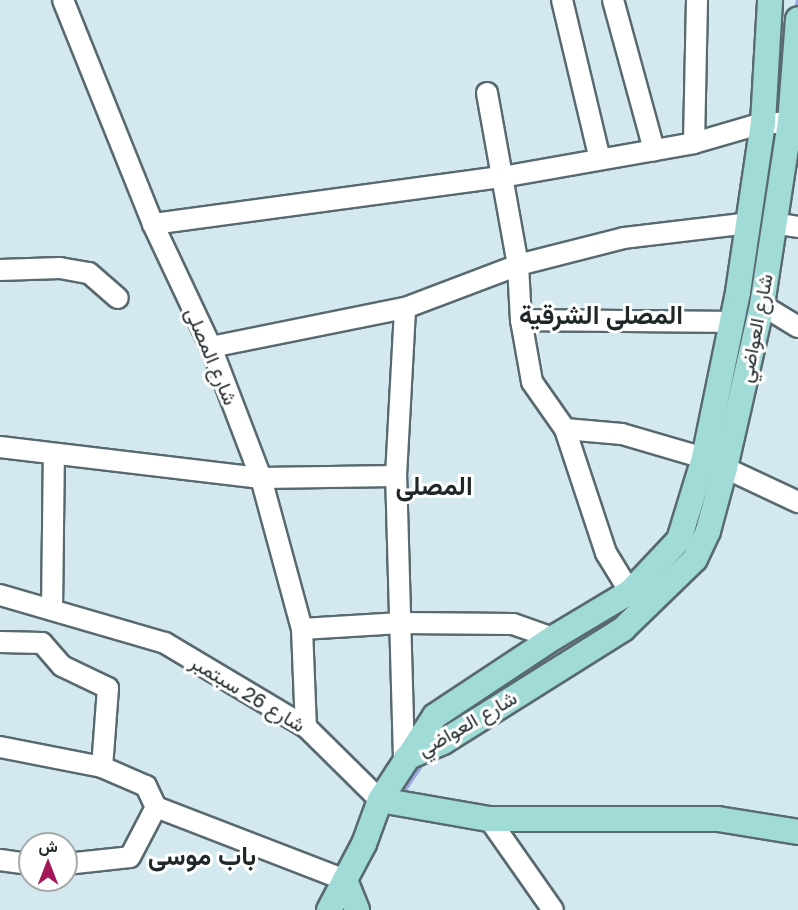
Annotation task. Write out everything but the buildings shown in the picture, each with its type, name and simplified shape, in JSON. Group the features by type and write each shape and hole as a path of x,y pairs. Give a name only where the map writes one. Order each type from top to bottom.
{"main road":[{"name":"شارع العواضي","path":"404,759 443,742 623,629 694,559 708,531 730,322 749,223 763,123 770,0"},
{"name":"شارع العواضي","path":"404,759 435,716 553,638 630,592 679,540 715,463 762,305 773,223 794,123 798,19"},
{"path":"329,910 345,880 380,800 404,759"},
{"path":"380,800 489,819 718,819 798,832"},
{"path":"345,880 357,910"}],"street":[{"name":"شارع المصلى","path":"63,0 153,224 211,347 261,478 302,629 306,727"},
{"path":"562,0 600,159"},
{"path":"613,0 654,150"},
{"path":"694,143 697,0"},
{"path":"487,93 518,265 520,320 532,382 565,429 606,553 630,592"},
{"path":"153,224 502,177 694,143 763,123 794,123"},
{"path":"211,347 405,308 518,265 624,238 749,223"},
{"path":"773,223 798,227"},
{"path":"0,270 60,268 89,273 118,298"},
{"path":"762,305 798,327"},
{"path":"404,759 396,476 405,308"},
{"path":"520,320 730,322"},
{"path":"565,429 621,434 715,463 798,502"},
{"path":"0,447 261,478 396,476"},
{"path":"52,610 54,454"},
{"name":"شارع 26 سبتمبر","path":"0,595 165,643 306,727 380,800"},
{"path":"302,629 401,623 513,624 553,638"},
{"path":"0,642 42,643 62,666 108,688 102,767"},
{"path":"0,747 102,767 146,786 156,807 345,880"},
{"path":"78,863 130,857 156,807"},
{"path":"489,819 553,910"},
{"path":"0,860 18,862"}],"waterway":[{"path":"795,14 798,0"},
{"path":"745,325 756,263"},
{"path":"693,534 701,515"},
{"path":"590,636 622,614"},
{"path":"400,795 423,761"}],"district":[{"name":"المصلى الشرقية","path":"601,315"},
{"name":"المصلى","path":"434,486"},
{"name":"باب موسى","path":"202,856"}]}
